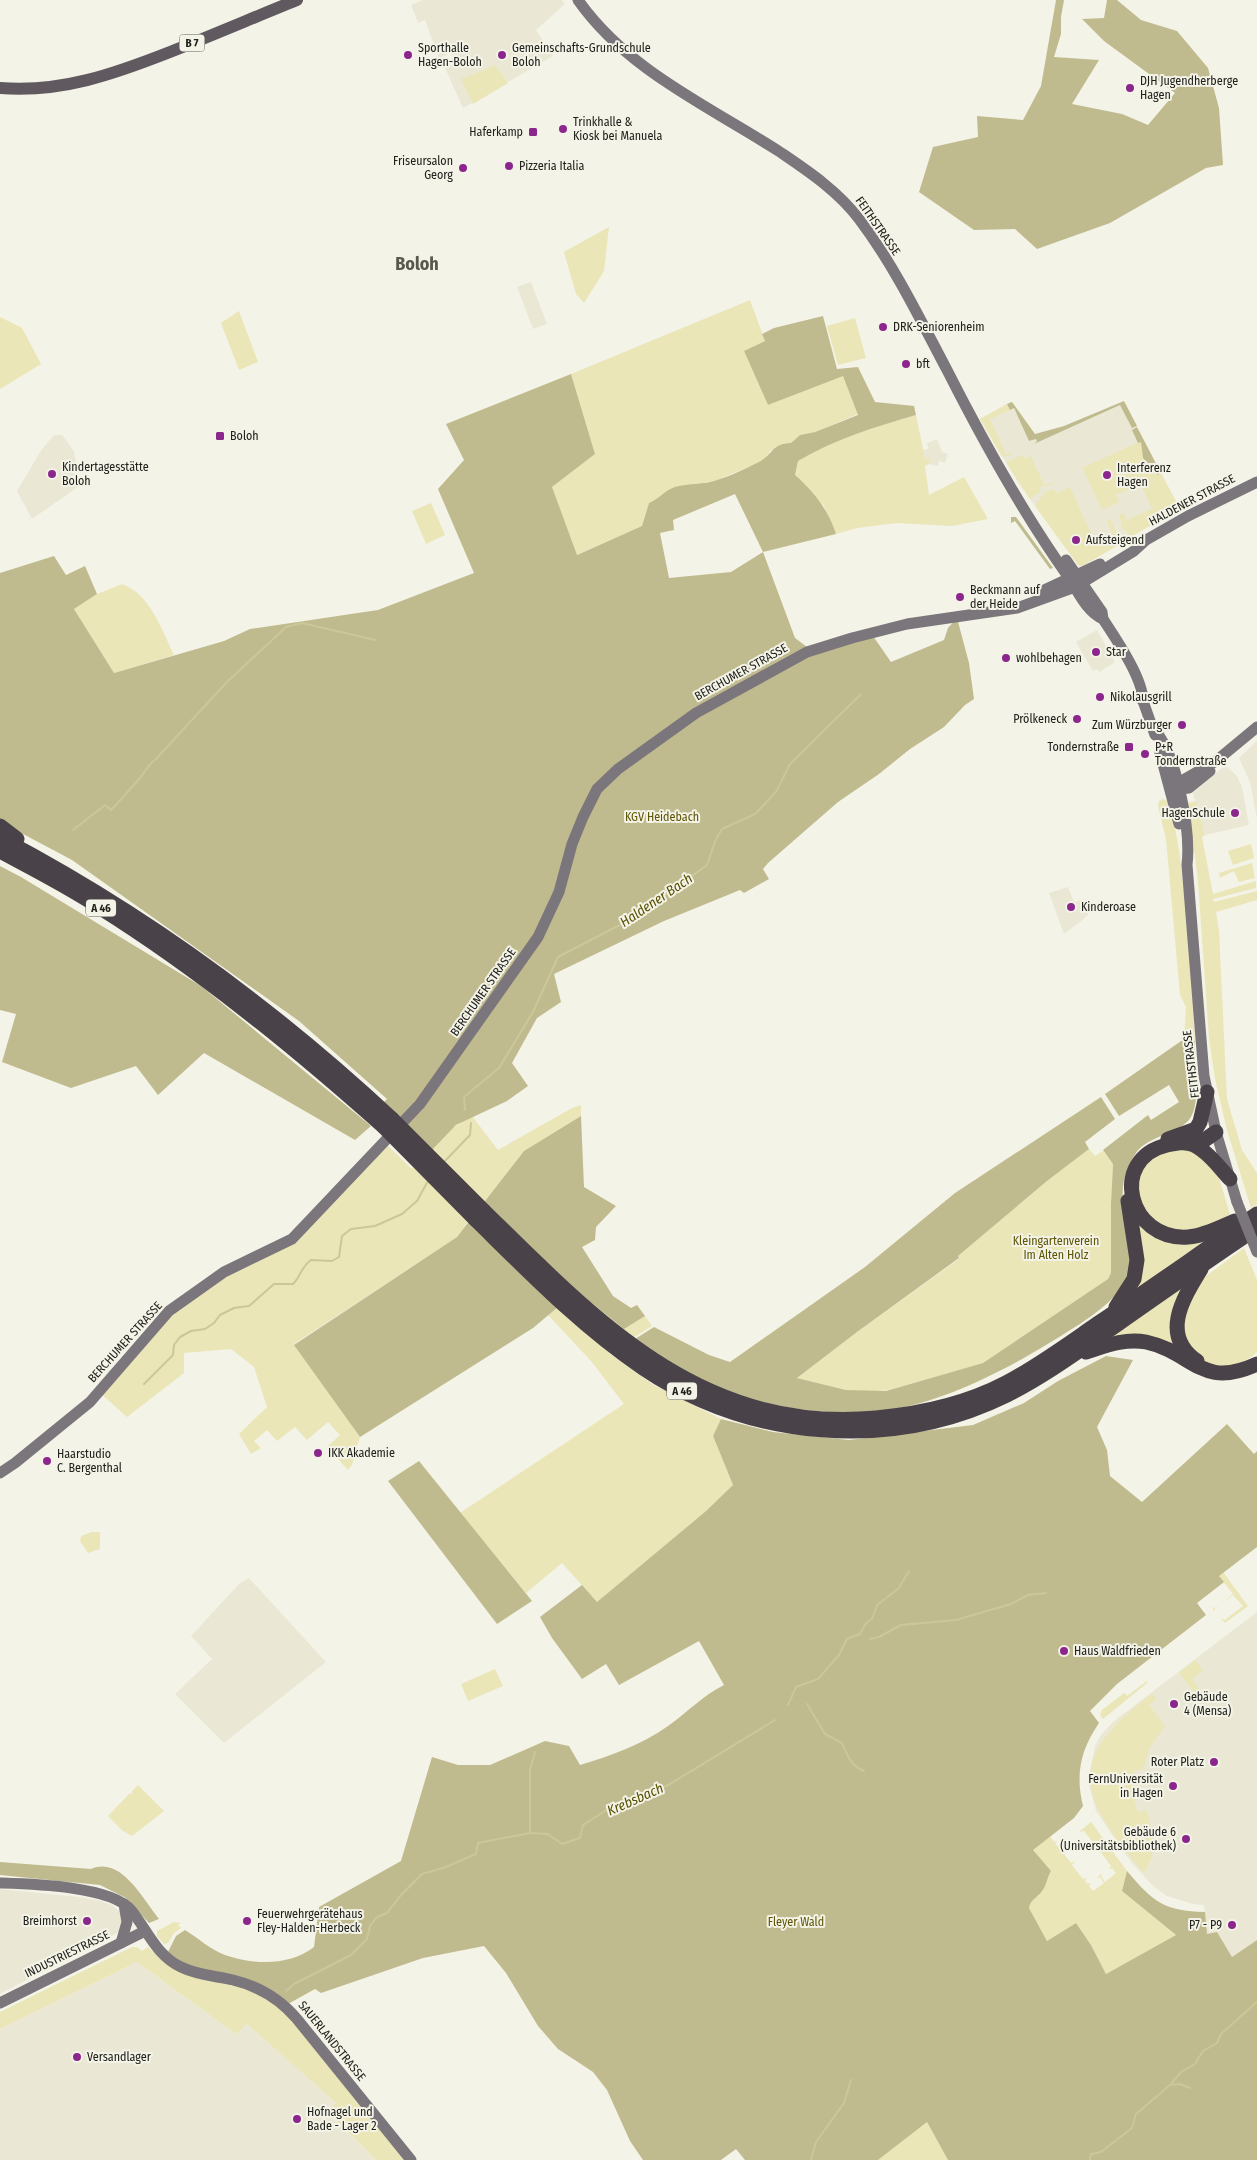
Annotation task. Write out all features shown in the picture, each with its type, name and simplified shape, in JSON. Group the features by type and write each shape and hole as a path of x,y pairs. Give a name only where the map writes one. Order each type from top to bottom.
{"highway":[{"path":"0,826 17,839"},
{"path":"0,830 104,888 166,931 193,955"},
{"name":"A 46","path":"0,838 78,882 193,955 281,1022 388,1123 480,1216 562,1304 643,1368 708,1404 755,1418 804,1428 854,1432 918,1425 944,1420 1007,1395 1066,1359"},
{"name":"A 46","path":"0,851 98,906 196,974 263,1023 388,1123"},
{"path":"0,860 94,911 196,974"},
{"path":"1207,1092 1200,1122 1194,1137 1183,1142 1161,1146 1151,1151 1136,1168 1133,1177 1132,1201 1144,1222 1163,1234 1190,1237 1222,1227 1257,1212"},
{"path":"1111,1314 1134,1279 1137,1260 1128,1196 1130,1174 1139,1158 1149,1148 1194,1137 1206,1140 1216,1132"},
{"path":"1194,1137 1230,1179"},
{"path":"1111,1314 1257,1212"},
{"name":"A 46","path":"480,1216 616,1334 668,1370 699,1387 745,1404 790,1416 850,1420 898,1416 937,1408 976,1396 1006,1382 1111,1314"},
{"path":"1066,1359 1257,1228"},
{"path":"1203,1265 1179,1310 1178,1329 1181,1344 1190,1356 1214,1368 1237,1367 1257,1356"},
{"path":"1066,1359 1119,1342 1138,1341 1163,1348 1198,1368 1213,1373 1234,1373 1257,1364"}],"main road":[{"name":"B 7","path":"0,88 53,88 103,77 244,23 297,0"},
{"name":"FEITHSTRASSE","path":"578,0 600,28 626,53 654,74 790,159 824,184 850,208 892,269 993,458 1023,508 1025,515 1077,582 1096,616 1103,619 1132,666 1143,692 1143,701 1176,787 1188,853 1187,865 1202,1060 1207,1092 1216,1132 1237,1202 1257,1252"},
{"name":"HALDENER STRASSE","path":"1077,582 1134,551 1141,543 1207,506 1257,482"},
{"name":"BERCHUMER STRASSE","path":"0,1473 16,1463 90,1402 169,1311 224,1272 292,1239 420,1104 538,937 559,892 572,844 583,817 597,789 609,777 696,713 807,652 906,624 1025,606 1077,582"},
{"path":"1176,787 1189,788 1202,778 1216,761 1257,727"},
{"path":"0,1883 97,1892 124,1902 127,1922 121,1943"},
{"name":"SAUERLANDSTRASSE","path":"124,1902 162,1954 181,1967 196,1973 243,1983 278,2000 297,2018 412,2160"},
{"name":"INDUSTRIESTRASSE","path":"0,2003 145,1931"}],"shaded area":[{"name":"Gemeinschafts-Grundschule Boloh","path":"423,0 562,0 565,4 536,30 553,56 463,108 445,68 454,64 451,53 439,58 425,20 418,23 411,5"},
{"path":"531,282 547,324 533,329 517,287"},
{"path":"1125,403 1178,508 1085,565 1079,566 1019,484 980,419 1007,404 1010,409 1014,408 1029,441 1036,438 1037,441 1034,444"},
{"name":"Kindertagesstätte Boloh","path":"54,435 62,435 74,451 76,461 72,464 81,485 32,519 17,491 42,449"},
{"path":"937,439 942,452 948,454 945,463 939,461 938,466 929,464 931,458 925,459 923,450 929,449 927,443"},
{"name":"Star","path":"1097,630 1115,662 1099,672 1097,669 1093,671 1076,642"},
{"path":"1257,741 1257,819 1250,782 1239,758"},
{"name":"HagenSchule","path":"1227,767 1236,775 1242,787 1249,825 1205,835 1193,793 1222,768"},
{"name":"Kinderoase","path":"1068,887 1074,902 1086,899 1091,911 1064,934 1049,893"},
{"path":"249,1578 326,1662 224,1743 175,1694 212,1659 191,1636 240,1583"},
{"name":"FernUniversität in Hagen","path":"1257,1612 1257,1940 1232,1957 1217,1933 1207,1934 1204,1905 1193,1904 1167,1896 1154,1887 1131,1862 1096,1811 1088,1781 1095,1746 1101,1735 1114,1721"},
{"path":"0,1889 101,1901 112,1905 120,1912 122,1921 120,1930 0,1994"},
{"path":"137,1962 236,2034 246,2023 336,2103 327,2112 376,2160 0,2160 0,2029"}],"green space":[{"path":"1056,0 1064,0 1061,34 1054,57 1099,60 1072,104 1122,114 1148,125 1175,93 1104,41 1082,19 1104,18 1107,0 1117,0 1141,20 1177,31 1208,68 1219,108 1223,165 1206,168 1110,223 1037,249 1015,229 974,230 919,192 933,147 978,137 977,116 1023,120 1041,86"},
{"path":"495,65 508,83 473,104 461,79"},
{"path":"609,227 604,271 584,303 576,294 564,252"},
{"path":"750,300 765,341 744,351 768,405 843,375 858,414 815,432 800,435 791,443 770,451 765,460 717,480 666,492 659,499 649,503 642,526 576,555 552,487 595,454 571,374"},
{"path":"239,311 258,362 239,370 221,323"},
{"name":"KGV Heidebach","path":"823,316 837,369 858,367 875,402 914,406 916,415 841,440 798,461 795,475 820,502 836,534 763,552 795,638 815,653 873,636 891,662 944,640 948,628 957,618 969,663 974,699 965,705 944,727 910,749 879,774 838,802 768,863 763,869 769,879 744,893 740,890 664,921 554,974 561,1002 537,1018 512,1063 528,1086 507,1101 456,1125 428,1154 379,1107 387,1099 299,1021 72,860 8,826 0,819 0,573 54,556 66,575 85,566 97,594 74,609 114,673 224,641 250,629 378,610 474,573 438,489 464,460 446,424 571,374 595,454 552,487 577,555 642,526 649,503 671,488 712,482 762,460 775,448 791,443 800,435 815,432 858,415 843,376 768,405 744,351 765,341 762,334 774,328","holes":["735,494 763,552 731,572 669,578 660,533 674,530 673,520"]},
{"path":"0,317 22,328 41,364 0,389"},
{"path":"855,318 866,358 838,365 827,326"},
{"path":"1124,401 1137,426 1132,428 1120,405 1034,444 1037,441 1036,439 1029,441 1014,408 1010,410 1007,404 1012,402 1035,434 1064,426"},
{"path":"1007,404 1010,410 990,419 1006,455 1011,453 1012,455 1002,457 980,419"},
{"path":"916,415 925,459 931,458 929,464 925,466 929,495 964,477 988,519 952,526 897,523 857,528 836,534 824,506 795,475 798,461 841,440"},
{"path":"1137,427 1161,473 1157,475 1152,463 1148,463 1143,458 1141,442 1138,443 1132,430"},
{"path":"1141,441 1157,475 1161,473 1178,505 1177,510 1131,537 1122,527 1119,515 1124,513 1127,520 1152,509 1141,484 1116,495 1119,502 1102,510 1082,468"},
{"path":"1023,455 1025,459 1031,456 1044,485 1060,480 1044,487 1042,486 1039,489 1041,491 1030,499 1007,464 1008,461"},
{"path":"1070,487 1096,545 1114,537 1107,521 1110,519 1122,543 1082,566 1078,565 1035,506 1044,493 1054,489 1056,493"},
{"path":"431,503 445,535 426,544 412,511"},
{"path":"1011,517 1016,517 1053,568 1050,569 1015,521 1011,523"},
{"path":"122,584 132,589 148,604 160,624 174,655 114,673 74,609 97,594"},
{"path":"1163,799 1167,801 1176,831 1179,852 1189,943 1195,1041 1184,1039 1186,1007 1180,995 1166,839 1158,806 1159,801"},
{"path":"1196,801 1205,835 1202,837 1213,894 1256,881 1256,888 1213,899 1214,902 1257,891 1257,900 1216,912 1219,931 1227,1099 1242,1150 1257,1173 1257,1204 1251,1208 1227,1130 1215,1079 1209,1038 1198,881 1188,803"},
{"path":"1251,844 1254,858 1233,865 1228,851"},
{"path":"1252,863 1255,878 1239,882 1234,871 1220,878 1219,873"},
{"path":"0,866 201,986 371,1126 355,1140 204,1053 158,1095 136,1066 71,1088 2,1062 16,1014 0,1010"},
{"path":"1184,1039 1195,1041 1196,1098 1192,1115 1177,1129 1141,1147 1136,1152 1124,1179 1123,1203 1130,1250 1128,1278 1113,1298 1092,1316 1010,1366 948,1394 907,1407 862,1412 813,1411 763,1402 716,1386 687,1372 635,1339 654,1327 709,1355 730,1362 865,1267 955,1193 1101,1097 1115,1119 1085,1142 1089,1149 1047,1181 958,1256 959,1258 797,1378 846,1390 886,1391 983,1363 1108,1279 1111,1273 1113,1164 1103,1150 1148,1115 1151,1120 1179,1102 1169,1085 1119,1116 1105,1094"},
{"path":"581,1105 581,1116 524,1151 457,1237 294,1344 360,1437 352,1465 348,1470 327,1447 340,1435 328,1422 307,1440 295,1427 277,1441 267,1430 254,1441 261,1448 251,1454 239,1434 267,1407 254,1367 231,1349 184,1353 184,1373 127,1417 99,1392 167,1314 224,1272 277,1248 384,1142 412,1169 448,1131 472,1116 498,1150 572,1108"},
{"path":"581,1116 584,1187 616,1206 596,1227 595,1240 582,1247 613,1296 631,1308 637,1305 645,1316 624,1329 577,1291 533,1328 360,1437 294,1345 457,1237 524,1151"},
{"path":"1183,1146 1209,1161 1218,1174 1231,1218 1198,1231 1163,1230 1136,1203 1143,1162"},
{"name":"Kleingartenverein Im Alten Holz","path":"1089,1149 1095,1156 1103,1151 1113,1164 1111,1274 1108,1279 983,1363 889,1390 866,1392 846,1390 797,1378 857,1332 959,1259 958,1256 1047,1181"},
{"path":"1135,1219 1145,1229 1213,1235 1129,1294"},
{"path":"1244,1248 1257,1280 1257,1352 1242,1363 1216,1367 1202,1361 1190,1352 1181,1318 1202,1279"},
{"path":"1191,1279 1178,1345 1107,1341"},
{"path":"578,1291 624,1329 645,1316 652,1326 609,1353 652,1384 721,1419 713,1436 733,1485 706,1511 597,1602 562,1563 526,1593 460,1513 624,1404 591,1361 548,1315"},
{"name":"Fleyer Wald","path":"1106,1356 1133,1360 1097,1427 1107,1450 1110,1476 1142,1502 1227,1424 1254,1454 1257,1451 1257,1547 1219,1576 1224,1582 1197,1603 1206,1615 1117,1684 1090,1711 1099,1723 1088,1742 1081,1762 1080,1783 1083,1806 1074,1818 1033,1850 1051,1871 1044,1889 1032,1901 1029,1908 1047,1941 1076,1923 1091,1945 1106,1974 1176,1935 1122,1891 1127,1871 1144,1890 1160,1903 1179,1910 1205,1912 1207,1934 1217,1932 1232,1957 1257,1940 1257,2160 948,2160 927,2122 878,2160 745,2160 736,2149 721,2160 643,2160 630,2141 607,2090 593,2072 558,2049 538,2026 506,1973 484,1946 423,1958 321,1993 315,1989 288,2004 207,1974 191,1967 168,1952 176,1936 185,1930 220,1953 247,1961 283,1961 294,1958 314,1947 319,1907 401,1861 432,1757 458,1765 490,1765 545,1741 569,1746 580,1765 637,1744 648,1738 668,1726 702,1699 724,1685 699,1641 619,1685 606,1664 582,1679 552,1638 540,1617 582,1585 597,1602 706,1511 733,1485 713,1436 721,1419 773,1432 849,1440 973,1425 1024,1403 1058,1381"},
{"path":"419,1461 532,1601 497,1624 388,1481"},
{"path":"92,1532 100,1532 100,1549 88,1553 80,1541 81,1536"},
{"path":"1223,1572 1248,1606 1225,1623 1221,1618 1225,1620 1243,1606 1233,1595 1215,1608 1233,1594 1219,1576"},
{"path":"1195,1660 1203,1670 1192,1679 1204,1695 1199,1698 1179,1673"},
{"path":"495,1669 503,1686 468,1701 461,1684"},
{"path":"1147,1681 1147,1683 1103,1719 1100,1715 1102,1710 1124,1693 1127,1696"},
{"path":"1152,1694 1156,1699 1149,1705 1165,1726 1149,1748 1143,1770 1135,1770 1133,1779 1140,1784 1131,1785 1132,1797 1140,1797 1134,1801 1138,1812 1146,1810 1151,1825 1152,1857 1143,1872 1121,1845 1105,1821 1094,1799 1090,1779 1093,1759 1104,1739 1124,1717"},
{"path":"138,1785 164,1811 132,1836 123,1831 108,1816 130,1793 133,1794 132,1791"},
{"path":"1091,1822 1127,1871 1122,1891 1176,1935 1106,1974 1091,1945 1076,1923 1047,1941 1029,1908 1046,1877 1032,1851 1050,1836 1054,1842 1058,1840 1055,1843 1058,1847 1063,1846 1060,1849 1071,1863 1075,1861 1072,1865 1083,1879 1087,1878 1085,1881 1087,1884 1091,1883 1089,1886 1093,1891 1104,1883 1100,1877 1096,1878 1103,1873 1101,1876 1105,1882 1116,1873 1112,1868 1109,1870 1111,1866 1096,1846 1092,1848 1094,1844 1084,1831 1079,1832"},
{"path":"0,1862 91,1869 112,1868 130,1881 159,1919 149,1923 126,1898 100,1885 0,1875"},
{"path":"174,1922 181,1923 178,1925 181,1928 174,1933 168,1943 164,1944 157,1936 157,1931"},
{"path":"132,1947 137,1947 142,1951 148,1947 168,1965 251,1989 283,2007 407,2160 376,2160 327,2111 336,2103 247,2024 236,2034 137,1962 0,2029 0,2012"},
{"path":"927,2122 948,2160 878,2160"}],"waterway":[{"path":"73,830 105,805 111,810 150,764 227,682 286,627 302,623 375,640"},
{"name":"Haldener Bach","path":"465,1110 464,1097 499,1068 533,1012 558,957 637,916 707,865 716,839 722,829 755,814 776,792 790,764 861,694"},
{"name":"Haldener Bach","path":"444,1162 470,1135 471,1123"},
{"name":"Haldener Bach","path":"144,1384 173,1355 174,1345 180,1337 191,1331 205,1329 214,1323 220,1315 234,1308 249,1306 274,1284 293,1284 311,1260 332,1261 339,1257 342,1236 351,1229 375,1226 402,1214 417,1201 428,1181"},
{"name":"Krebsbach","path":"788,1705 796,1687 818,1679 839,1655 847,1639 860,1634 866,1623 872,1619 877,1605 898,1589 909,1571"},
{"path":"870,1639 879,1637 901,1625 956,1620 1011,1604 1028,1595 1046,1593"},
{"path":"807,1704 825,1734 842,1743 853,1763 864,1771"},
{"name":"Krebsbach","path":"286,1991 294,1984 351,1955 367,1939 370,1926 377,1917 387,1913 401,1895 422,1874 446,1867 476,1854 478,1843 530,1833 548,1834 562,1844 580,1838 583,1825 608,1809 633,1802 670,1784 775,1720"},
{"path":"530,1833 530,1770 535,1752"},
{"path":"1090,2160 1091,2154 1101,2152 1132,2128 1136,2114 1170,2085 1181,2072 1195,2064 1203,2051 1217,2043 1221,2034 1257,2002"},
{"path":"811,2160 816,2142 844,2103 851,2080"},
{"path":"1171,2085 1180,2084 1190,2088"}],"place":[{"name":"Sporthalle Hagen-Boloh","path":"408,55"},
{"name":"Gemeinschafts-Grundschule Boloh","path":"502,55"},
{"name":"DJH Jugendherberge Hagen","path":"1130,88"},
{"name":"Trinkhalle & Kiosk bei Manuela","path":"563,129"},
{"name":"Haferkamp","path":"533,132"},
{"name":"Pizzeria Italia","path":"509,166"},
{"name":"Friseursalon Georg","path":"463,168"},
{"name":"DRK-Seniorenheim","path":"883,327"},
{"name":"bft","path":"906,364"},
{"name":"Boloh","path":"220,436"},
{"name":"Kindertagesstätte Boloh","path":"52,474"},
{"name":"Interferenz Hagen","path":"1107,475"},
{"name":"Aufsteigend","path":"1076,540"},
{"name":"Beckmann auf der Heide","path":"960,597"},
{"name":"Star","path":"1096,652"},
{"name":"wohlbehagen","path":"1006,658"},
{"name":"Nikolausgrill","path":"1100,697"},
{"name":"Prölkeneck","path":"1077,719"},
{"name":"Zum Würzburger","path":"1182,725"},
{"name":"Tondernstraße","path":"1129,747"},
{"name":"P+R Tondernstraße","path":"1145,754"},
{"name":"HagenSchule","path":"1235,813"},
{"name":"Kinderoase","path":"1071,907"},
{"name":"IKK Akademie","path":"318,1453"},
{"name":"Haarstudio C. Bergenthal","path":"47,1461"},
{"name":"Haus Waldfrieden","path":"1064,1651"},
{"name":"Gebäude 4 (Mensa)","path":"1174,1704"},
{"name":"Roter Platz","path":"1214,1762"},
{"name":"FernUniversität in Hagen","path":"1173,1786"},
{"name":"Gebäude 6 (Universitätsbibliothek)","path":"1186,1839"},
{"name":"Breimhorst","path":"87,1921"},
{"name":"Feuerwehrgerätehaus Fley-Halden-Herbeck","path":"247,1921"},
{"name":"P7 - P9","path":"1232,1925"},
{"name":"Versandlager","path":"77,2057"},
{"name":"Hofnagel und Bade - Lager 2","path":"297,2119"}],"district":[{"name":"Boloh","path":"417,264"}]}
